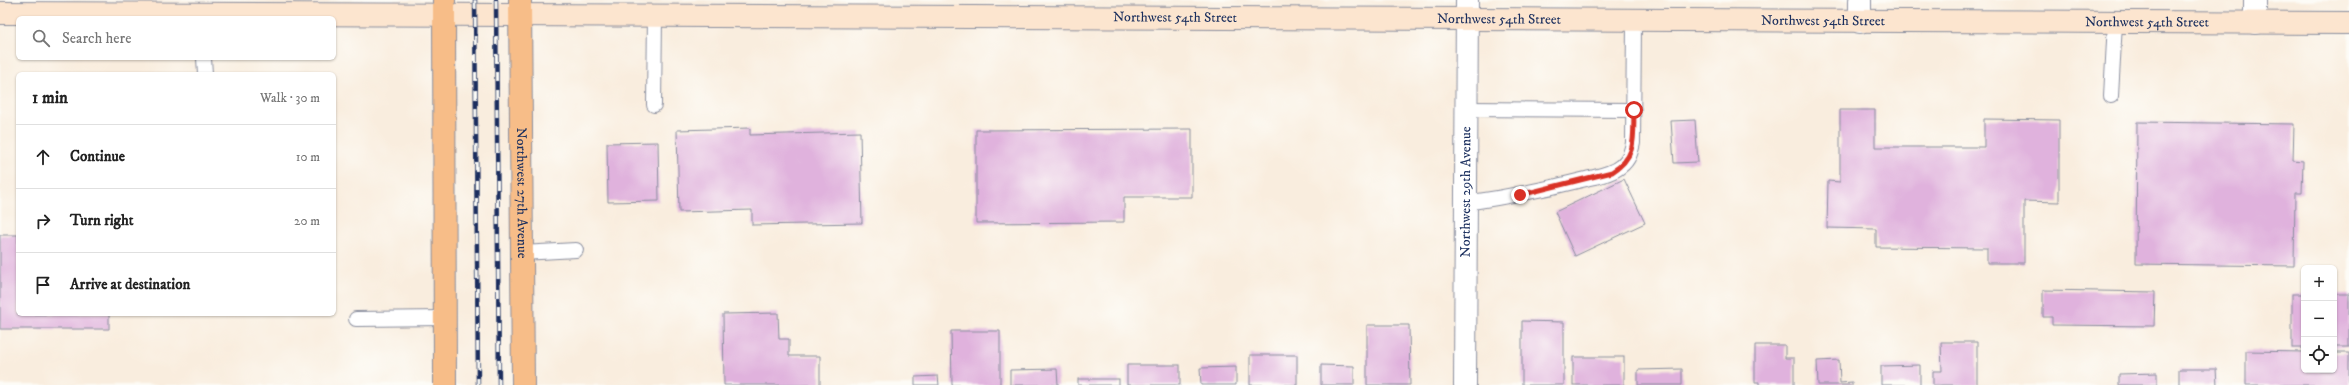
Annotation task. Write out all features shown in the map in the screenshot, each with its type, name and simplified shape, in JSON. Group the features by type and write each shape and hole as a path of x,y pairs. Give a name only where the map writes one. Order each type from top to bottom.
{"main road":[{"name":"Northwest 54th Street","path":"0,13 107,7 204,15 444,7 520,7 655,15 1466,10 1634,21 2349,23"},
{"path":"444,7 445,385"},
{"name":"Northwest 27th Avenue","path":"520,7 523,385"}],"street":[{"path":"1860,0 1860,22"},
{"path":"2255,0 2255,23"},
{"name":"Northwest 29th Avenue","path":"1465,385 1466,10"}],"lane":[{"path":"654,105 655,15"},
{"path":"1466,204 1520,195 1612,172 1630,156 1633,142 1634,110 1634,21"},
{"path":"2111,96 2115,23"},
{"path":"204,60 205,72"},
{"path":"1466,109 1634,110"},
{"path":"522,253 576,250"},
{"path":"356,319 445,318"}],"building":[{"path":"1840,110 1875,110 1875,147 1984,147 1984,119 2059,120 2059,202 2024,201 2024,263 1987,263 1987,248 1876,247 1876,229 1827,228 1828,181 1840,182"},
{"path":"1695,120 1698,162 1674,163 1671,121"},
{"path":"2137,122 2294,124 2293,160 2303,161 2302,193 2295,193 2294,266 2136,264"},
{"path":"750,128 750,135 860,132 862,223 752,225 752,210 679,212 677,130"},
{"path":"1192,129 1192,197 1124,197 1124,222 976,223 976,130"},
{"path":"658,142 659,201 608,202 607,143"},
{"path":"1624,179 1645,223 1575,256 1555,212"},
{"path":"0,235 16,235 16,316 109,316 109,329 0,329"},
{"path":"2043,290 2155,292 2154,326 2052,325 2052,317 2043,317"},
{"path":"2292,294 2301,294 2301,348 2292,348"},
{"path":"2337,294 2349,294 2349,347 2337,347"},
{"path":"778,313 779,339 789,339 789,356 820,356 820,385 724,385 723,314"},
{"path":"1522,321 1564,322 1564,385 1522,385"},
{"path":"1367,325 1409,325 1410,385 1367,385"},
{"path":"951,331 1000,331 1000,385 952,385"},
{"path":"1941,342 1977,342 1977,385 1933,385 1933,371 1942,371"},
{"path":"1755,345 1785,345 1785,358 1794,358 1794,385 1759,385 1759,382 1755,382"},
{"path":"2246,351 2301,352 2301,373 2337,373 2337,353 2349,353 2349,385 2246,385"},
{"path":"1250,355 1297,355 1297,385 1250,385"},
{"path":"1573,357 1624,357 1624,385 1573,385"},
{"path":"1839,360 1840,383 1852,382 1852,385 1818,385 1817,361"},
{"path":"1127,365 1180,365 1180,385 1127,385"},
{"path":"1321,365 1354,366 1354,385 1321,385"},
{"path":"1920,365 1920,385 1881,385 1881,366"},
{"path":"1236,367 1236,385 1201,385 1200,368"},
{"path":"1057,369 1058,385 1010,385 1010,370"},
{"path":"1682,369 1682,385 1638,385 1638,370"},
{"path":"2179,369 2216,369 2217,385 2179,385"},
{"path":"2157,373 2157,385 2119,385 2119,374"},
{"path":"938,376 939,385 915,385 915,377"},
{"path":"1078,379 1119,379 1119,385 1078,385"}],"railway":[{"path":"475,0 478,385"},
{"path":"496,0 499,385"}],"route":[{"path":"1520,195 1612,172 1621,166 1630,156 1633,142 1634,110"}]}
